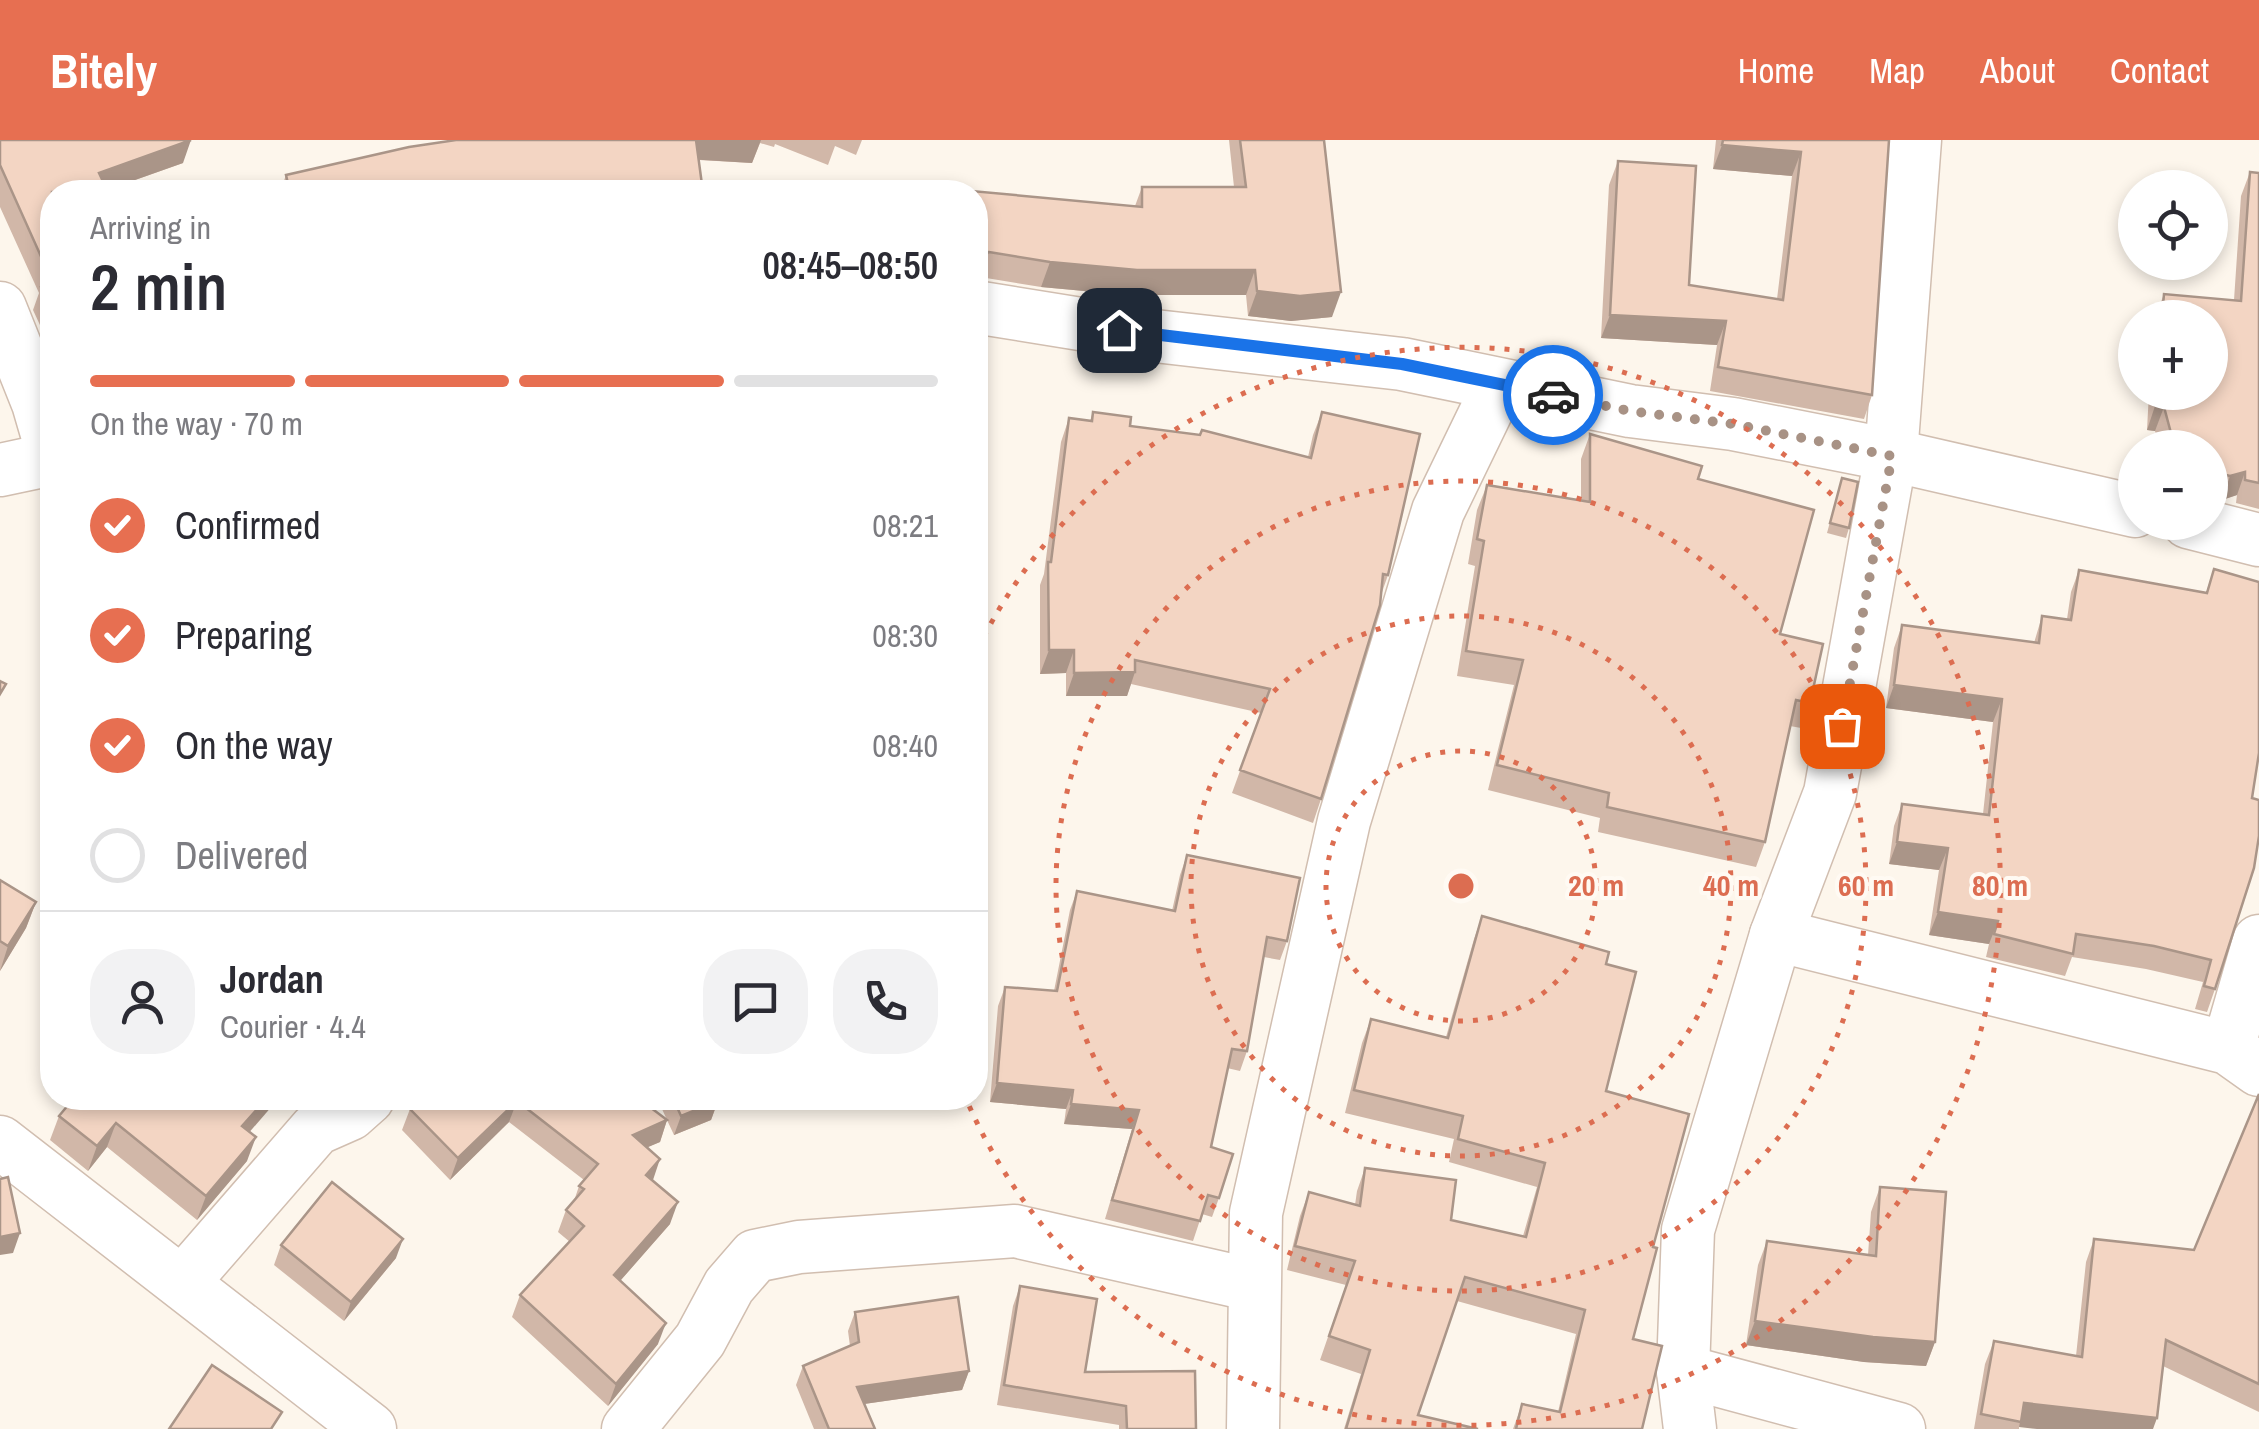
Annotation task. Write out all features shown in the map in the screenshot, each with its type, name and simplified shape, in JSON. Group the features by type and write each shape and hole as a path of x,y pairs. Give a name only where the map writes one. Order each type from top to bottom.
{"street":[{"path":"1690,1429 1683,1371 1688,1230 1776,935 1830,793 1892,456 1915,140"},
{"path":"0,308 40,410"},
{"path":"988,308 1155,336 1402,364 1630,411 1733,424 2118,506"},
{"path":"1253,1429 1256,1213 1344,821 1438,511 1499,384"},
{"path":"0,470 40,462"},
{"path":"2228,532 2259,540"},
{"path":"1776,935 2244,1059 2259,942"},
{"path":"183,1282 316,1129 354,1110"},
{"path":"0,1142 370,1429"},
{"path":"628,1429 700,1340 729,1286 754,1256 798,1247 1015,1231 1254,1285"},
{"path":"1683,1371 1899,1429"}],"building":[{"path":"0,140 191,140 99,173 102,180 40,180 40,254 0,165"},
{"path":"456,140 696,140 701,180 287,180 286,175"},
{"path":"1240,140 1324,140 1341,292 1300,296 1257,291 1255,270 1137,270 988,252 988,193 1142,207 1142,187 1246,187"},
{"path":"1723,140 1889,140 1872,395 1718,367 1726,321 1610,315 1618,161 1696,166 1689,285 1783,300 1801,152 1722,145"},
{"path":"2250,172 2259,173 2259,483 2245,480 2245,472 2228,476 2228,430 2170,430 2165,410 2228,410 2228,300 2164,300 2164,294 2241,301"},
{"path":"1093,412 1131,417 1130,426 1200,435 1202,430 1311,458 1322,412 1420,434 1388,575 1383,574 1380,605 1321,799 1240,770 1270,689 1135,660 1135,672 1074,673 1074,650 1049,650 1048,562 1069,418 1092,421"},
{"path":"1590,434 1702,466 1698,479 1814,510 1780,634 1823,644 1810,703 1796,700 1765,842 1607,807 1609,793 1497,765 1523,660 1466,651 1484,541 1477,539 1487,485 1590,502"},
{"path":"1842,478 1858,482 1849,528 1830,523"},
{"path":"2214,569 2259,582 2259,753 2252,798 2259,800 2259,836 2254,868 2215,989 2204,986 2211,960 2076,934 2073,954 1994,934 1998,921 1938,912 1948,848 1897,842 1902,804 1989,815 2002,699 1894,685 1902,625 2039,643 2042,616 2071,620 2079,570 2207,593"},
{"path":"1187,855 1300,878 1287,941 1267,937 1247,1051 1232,1049 1211,1147 1233,1154 1219,1198 1208,1195 1200,1221 1112,1200 1139,1110 1071,1104 1073,1090 997,1083 1005,987 1057,991 1077,891 1175,911"},
{"path":"0,880 36,902 8,946 0,941"},
{"path":"1482,916 1609,952 1606,964 1636,972 1606,1091 1689,1114 1633,1339 1662,1346 1642,1429 1516,1429 1522,1404 1560,1412 1585,1310 1465,1277 1418,1415 1478,1429 1346,1429 1370,1350 1329,1336 1355,1261 1295,1246 1309,1192 1360,1206 1365,1168 1456,1180 1451,1220 1526,1237 1545,1163 1458,1139 1463,1116 1354,1090 1371,1019 1448,1038"},
{"path":"2259,1094 2259,1384 2166,1340 2157,1418 2024,1403 2021,1422 1981,1414 1994,1341 2082,1357 2094,1239 2194,1250"},
{"path":"64,1110 256,1110 242,1126 256,1137 206,1196 116,1123 97,1146 59,1116"},
{"path":"411,1110 508,1110 458,1158"},
{"path":"529,1110 654,1110 667,1120 633,1135 660,1159 646,1175 678,1202 614,1275 666,1323 616,1384 520,1295 584,1226 566,1210 584,1189 579,1186 598,1164"},
{"path":"8,1177 20,1233 0,1237 0,1179"},
{"path":"332,1182 403,1239 351,1302 281,1245"},
{"path":"1880,1187 1946,1192 1935,1342 1755,1321 1767,1241 1876,1256"},
{"path":"1020,1286 1097,1299 1085,1372 1195,1371 1196,1429 1127,1429 1126,1406 1004,1385"},
{"path":"958,1297 969,1371 857,1387 875,1429 829,1429 803,1366 859,1342 855,1312"},
{"path":"212,1365 282,1412 271,1429 169,1429"}],"way so far":[{"path":"1553,395 1630,411 1733,424 1892,456 1842,726"}],"route":[{"path":"1119,330 1402,364 1553,395"}]}
